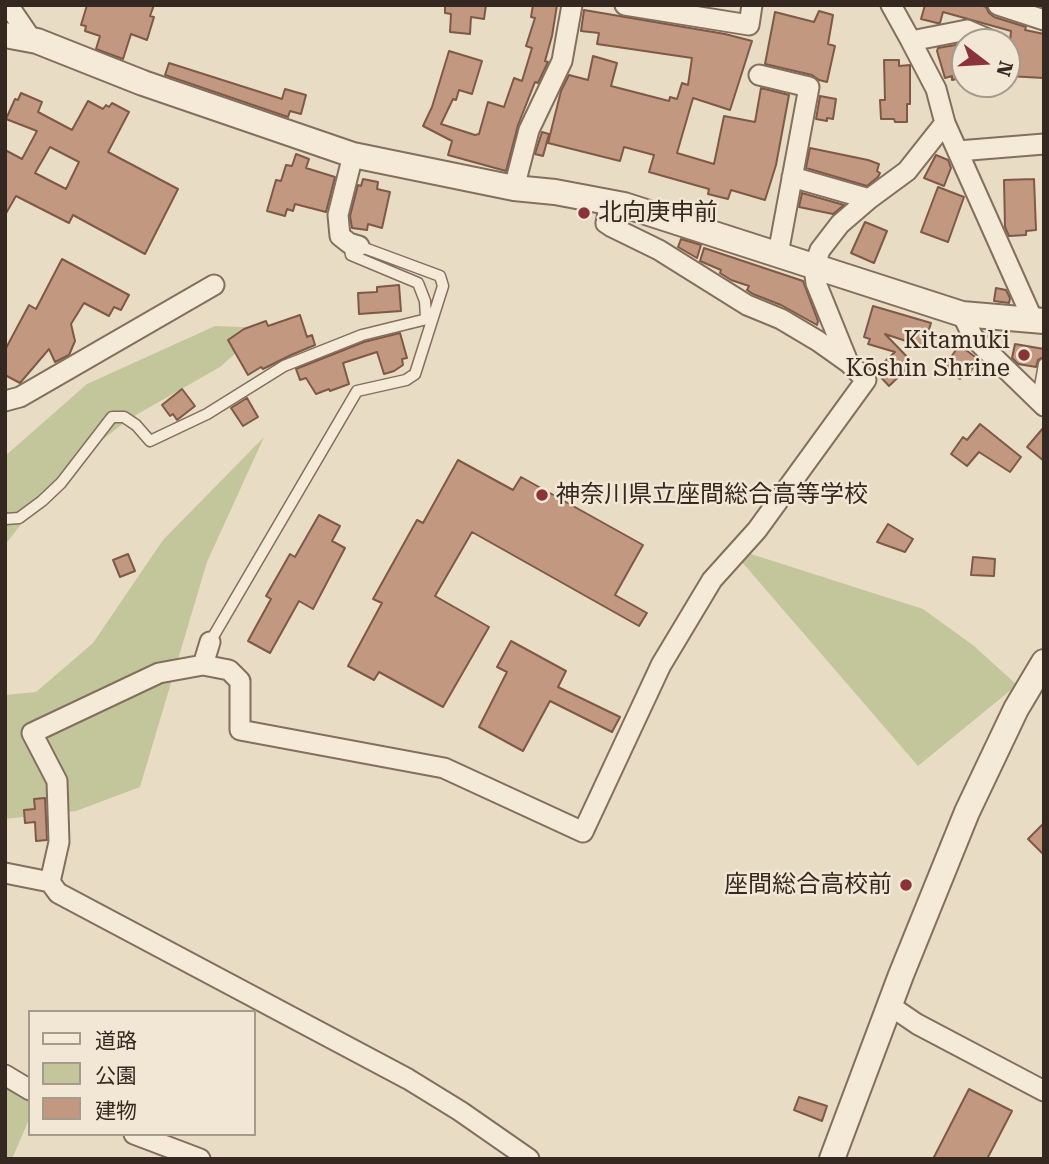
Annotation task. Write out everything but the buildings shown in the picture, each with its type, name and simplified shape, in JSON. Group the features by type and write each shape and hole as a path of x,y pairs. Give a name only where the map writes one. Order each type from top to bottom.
{"street":[{"path":"8,5 32,40"},
{"path":"514,188 529,130 562,61 572,5"},
{"path":"625,5 749,25 752,5"},
{"path":"891,5 936,89 958,151 1038,321"},
{"path":"998,5 1044,20"},
{"path":"911,41 951,33"},
{"path":"5,34 32,40 143,83 353,155 514,188 610,202 667,217 962,314 1038,321"},
{"path":"760,75 809,88 778,254"},
{"path":"849,363 816,283 814,267 821,250 840,224 907,171 946,123"},
{"path":"958,151 1044,144"},
{"path":"353,155 338,215 340,236 354,245"},
{"path":"792,177 869,199"},
{"path":"50,882 59,842 57,781 32,733 159,673 203,665 229,670 240,681 240,730 444,768 583,832 661,665 712,580 757,530 866,380 849,363 782,319 747,305 659,250 606,223 610,202"},
{"path":"5,401 20,397 214,285"},
{"path":"962,314 973,337 1041,402"},
{"path":"203,665 209,642"},
{"path":"832,1159 889,1005 967,812 1016,709 1044,662"},
{"path":"5,873 50,882 58,893 408,1079 529,1159"},
{"path":"889,1005 917,1024 1044,1091"},
{"path":"5,1075 28,1089"},
{"path":"139,1136 200,1159"}],"lane":[{"path":"5,519 19,518 61,483 112,417 124,417 136,425 150,441 206,414 284,366 362,335 424,320 425,301 418,283 351,255 354,245 440,276 443,286 415,374 406,380 357,391 209,642"},
{"path":"1041,402 1044,364"}],"green space":[{"path":"215,326 264,328 220,367 129,419 63,470 5,545 5,456 87,384"},
{"path":"264,437 207,562 140,787 76,811 5,819 5,695 36,692 93,643 163,540"},
{"path":"729,547 923,609 974,646 1017,685 918,766"},
{"path":"5,1075 28,1089 28,1122 12,1159 5,1159"}],"place":[{"name":"北向庚申前","path":"584,213"},
{"name":"Kitamuki Kōshin Shrine","path":"1024,355"},
{"name":"神奈川県立座間総合高等学校","path":"542,495"},
{"name":"座間総合高校前","path":"906,885"}]}
